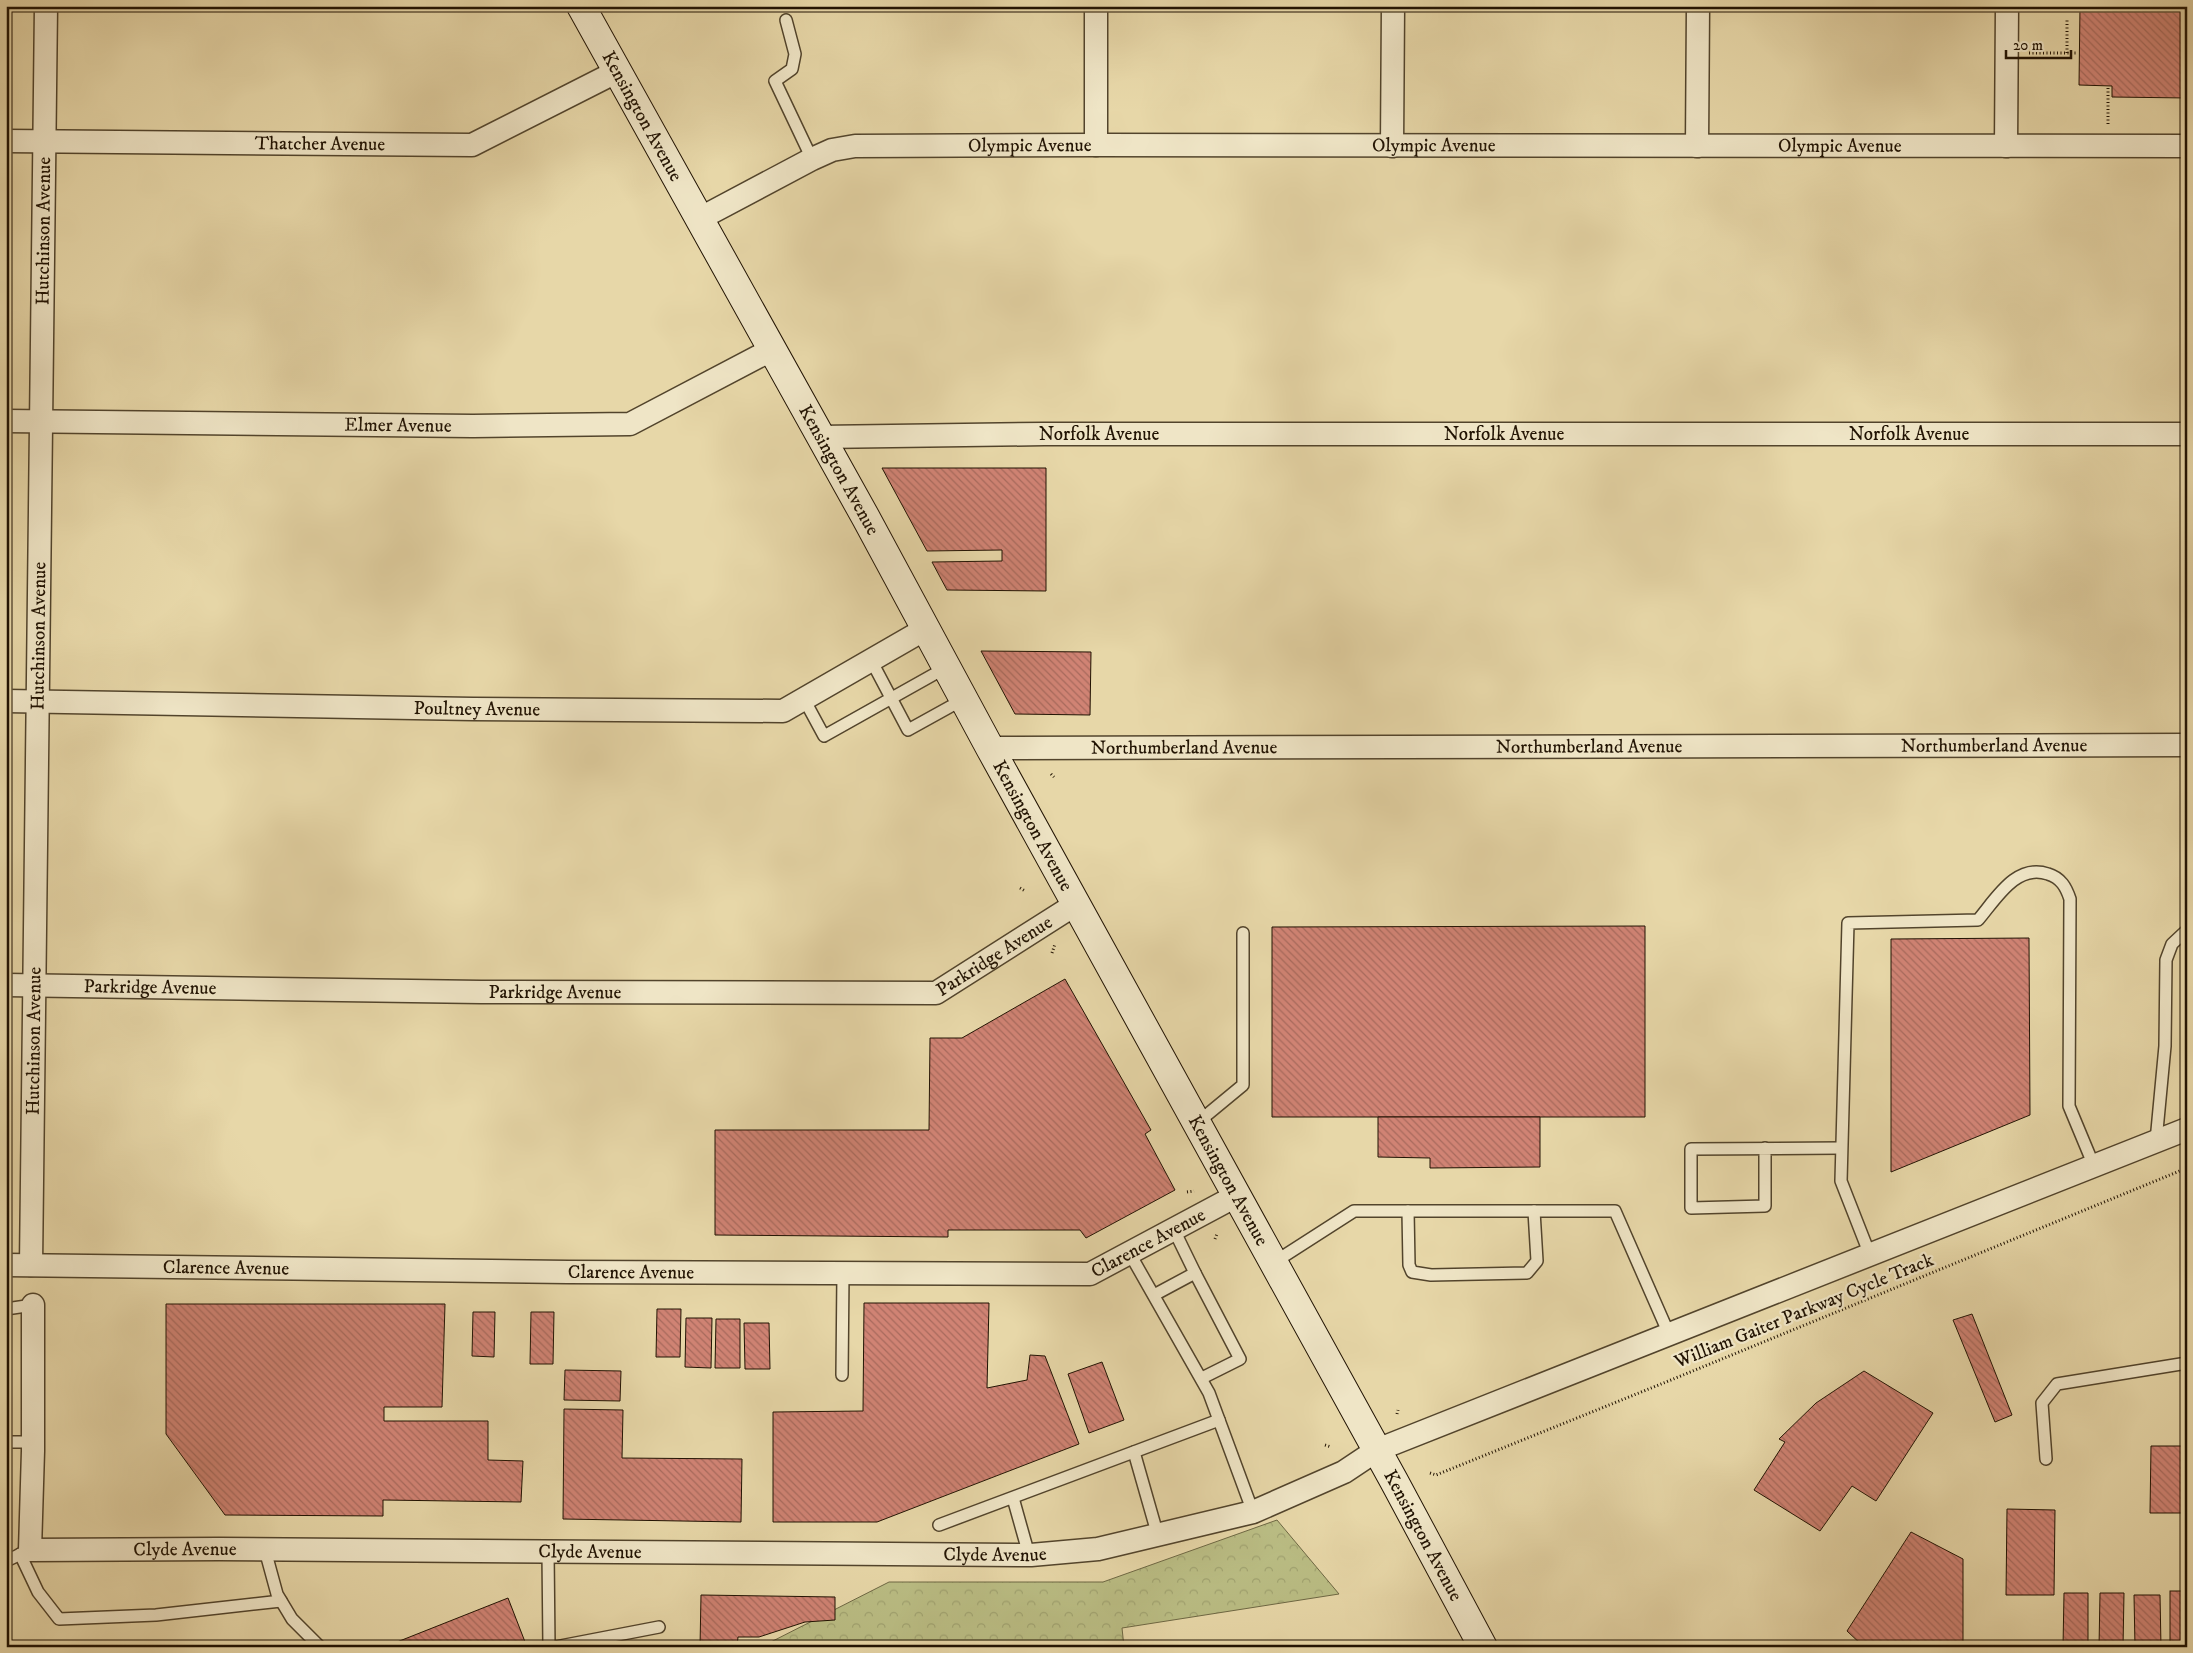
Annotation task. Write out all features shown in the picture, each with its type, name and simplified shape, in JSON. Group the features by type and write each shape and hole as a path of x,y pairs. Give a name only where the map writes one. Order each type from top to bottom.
{"street":[{"name":"Hutchinson Avenue","path":"31,1265 46,6"},
{"name":"Kensington Avenue","path":"581,6 927,628 990,748 1377,1450 1483,1647"},
{"path":"1096,6 1096,145"},
{"path":"1392,146 1393,6"},
{"path":"1697,146 1698,6"},
{"path":"2006,146 2007,6"},
{"name":"Thatcher Avenue","path":"6,141 472,145 616,72"},
{"name":"Olympic Avenue","path":"700,219 812,159 832,150 855,146 2187,146"},
{"name":"Elmer Avenue","path":"6,421 492,426 630,424 772,350"},
{"name":"Norfolk Avenue","path":"820,437 1044,434 2187,434"},
{"name":"Poultney Avenue","path":"6,701 783,712 927,628"},
{"name":"Northumberland Avenue","path":"990,748 2187,746"},
{"name":"Parkridge Avenue","path":"6,986 480,992 936,993 1076,904"},
{"name":"Clyde Avenue","path":"25,1552 265,1550 1029,1556 1098,1549 1253,1512 1344,1472 1377,1450 2187,1129"},
{"name":"Clarence Avenue","path":"6,1265 568,1272 1090,1274 1236,1196"},
{"path":"25,1552 33,1442 33,1305"}],"lane":[{"path":"786,20 795,54 792,69 775,81 812,159"},
{"path":"871,660 908,730 964,699"},
{"path":"804,699 824,736 948,667"},
{"path":"1870,1255 1841,1181 1848,923 1978,920 2010,882 2026,873 2041,871 2056,876 2066,887 2070,899 2069,1106 2094,1166"},
{"path":"2156,1141 2165,1046 2166,960 2172,944 2187,930"},
{"path":"1197,1123 1243,1084 1243,933"},
{"path":"1765,1148 1764,1206 1691,1208 1691,1148 1765,1148 1841,1148"},
{"path":"1273,1263 1354,1211 1615,1211 1670,1334"},
{"path":"1408,1211 1409,1265 1412,1272 1431,1275 1527,1273 1537,1261 1534,1211"},
{"path":"1174,1230 1240,1359 1202,1378"},
{"path":"1130,1254 1202,1378 1253,1512"},
{"path":"842,1375 843,1273"},
{"path":"1154,1295 1195,1273"},
{"path":"6,1309 33,1305"},
{"path":"2046,1459 2042,1402 2057,1384 2187,1363"},
{"path":"938,1525 1219,1420"},
{"path":"6,1442 33,1442"},
{"path":"1134,1452 1158,1536"},
{"path":"1013,1498 1029,1556"},
{"path":"265,1550 277,1594 292,1619 320,1647"},
{"path":"6,1561 25,1552 38,1592 59,1619 156,1615 281,1601"},
{"path":"548,1552 549,1647"},
{"path":"555,1647 659,1627"}],"path":[{"path":"2067,19 2067,53"},
{"path":"2025,54 2076,53"},
{"path":"2108,88 2108,127"},
{"path":"1020,888 1025,891"},
{"path":"1052,953 1055,943"},
{"name":"William Gaiter Parkway Cycle Track","path":"1430,1474 1436,1475 1657,1386 2187,1168"},
{"path":"1187,1192 1194,1191"},
{"path":"1215,1239 1217,1234"},
{"path":"1325,1445 1331,1447"}],"green space":[{"path":"1277,1520 1339,1594 1122,1628 1124,1647 761,1647 889,1582 1103,1582"}],"building":[{"path":"2080,6 2187,6 2187,98 2112,97 2112,86 2079,85"},
{"path":"882,468 1046,468 1046,591 947,590 932,562 1002,561 1002,550 927,551"},
{"path":"981,651 1091,652 1090,715 1015,714"},
{"path":"1645,926 1645,1117 1272,1117 1272,927"},
{"path":"2029,938 2030,1115 1891,1172 1891,939"},
{"path":"1065,979 1151,1130 1145,1134 1175,1190 1086,1238 1080,1230 948,1230 948,1237 715,1235 715,1130 929,1130 930,1038 962,1038"},
{"path":"1378,1117 1540,1117 1540,1167 1430,1168 1430,1158 1378,1157"},
{"path":"864,1303 989,1303 987,1388 1027,1380 1030,1355 1045,1356 1079,1444 877,1522 773,1522 773,1412 863,1411"},
{"path":"166,1304 445,1304 442,1407 384,1407 384,1421 488,1421 488,1460 523,1461 521,1502 383,1500 383,1516 225,1515 166,1434"},
{"path":"657,1309 681,1309 680,1357 656,1357"},
{"path":"473,1312 495,1312 494,1357 472,1356"},
{"path":"531,1312 554,1312 553,1364 530,1364"},
{"path":"1972,1314 2012,1415 1995,1422 1953,1320"},
{"path":"686,1318 712,1318 711,1368 685,1367"},
{"path":"716,1319 740,1319 740,1368 715,1368"},
{"path":"744,1323 769,1323 770,1369 745,1369"},
{"path":"1102,1362 1124,1420 1089,1433 1068,1374"},
{"path":"565,1370 621,1371 620,1401 564,1400"},
{"path":"1864,1371 1933,1413 1876,1501 1852,1486 1820,1531 1754,1490 1785,1442 1779,1439 1816,1403"},
{"path":"564,1409 623,1410 622,1458 742,1459 741,1522 563,1519"},
{"path":"2151,1446 2187,1446 2187,1513 2150,1513"},
{"path":"2007,1509 2055,1510 2054,1595 2006,1595"},
{"path":"1911,1532 1963,1559 1963,1647 1864,1647 1847,1631"},
{"path":"2170,1591 2187,1591 2187,1647 2170,1647"},
{"path":"2064,1593 2088,1593 2088,1647 2063,1647"},
{"path":"2100,1593 2124,1593 2123,1647 2099,1647"},
{"path":"701,1595 835,1597 835,1620 805,1622 759,1637 738,1637 737,1647 700,1647"},
{"path":"2134,1595 2160,1595 2161,1647 2135,1647"},
{"path":"508,1598 527,1647 398,1647 397,1642"}]}
